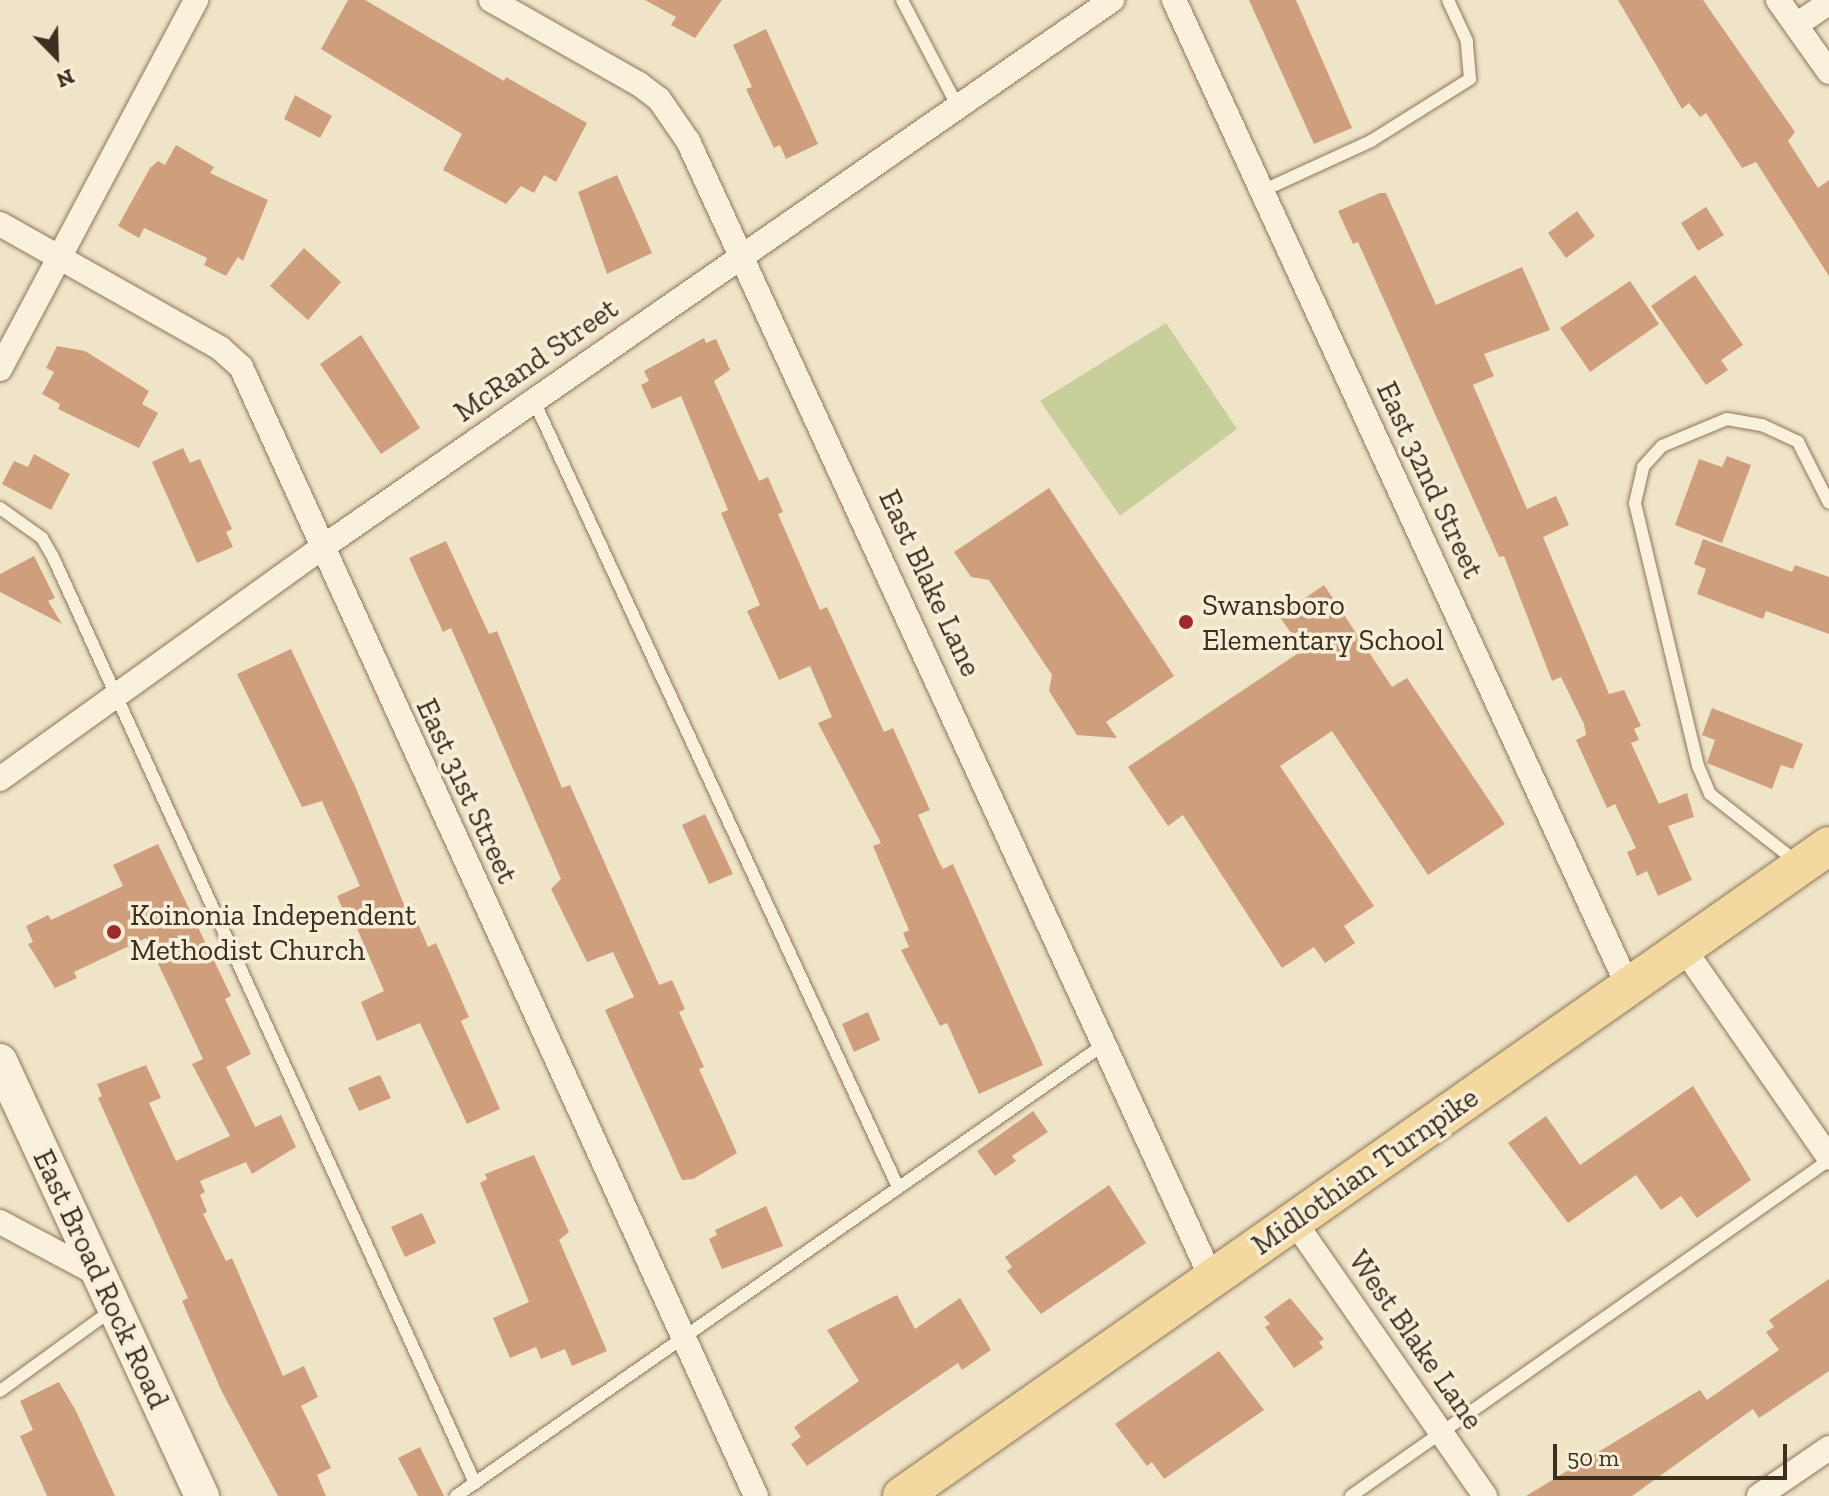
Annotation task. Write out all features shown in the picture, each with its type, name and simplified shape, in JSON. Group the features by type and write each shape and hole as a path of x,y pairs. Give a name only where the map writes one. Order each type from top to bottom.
{"main road":[{"name":"Midlothian Turnpike","path":"902,1496 1815,856"},
{"name":"East Broad Rock Road","path":"0,1061 114,1308 193,1492"}],"street":[{"path":"0,369 196,0"},
{"name":"East Blake Lane","path":"491,0 659,99 688,141 744,256 1212,1279"},
{"name":"McRand Street","path":"0,779 320,549 1112,0"},
{"name":"East 32nd Street","path":"1174,0 1628,986"},
{"path":"1778,0 1829,72"},
{"path":"1796,25 1829,3"},
{"name":"East 31st Street","path":"0,224 220,348 241,367 320,549 756,1496"},
{"path":"1684,949 1829,1159"},
{"name":"West Blake Lane","path":"1294,1221 1485,1496"},
{"path":"0,1222 98,1274"},
{"path":"1759,1496 1829,1448"}],"lane":[{"path":"902,0 958,107"},
{"path":"1262,191 1371,141 1470,79 1467,41 1448,0"},
{"path":"534,401 898,1187"},
{"path":"1815,856 1710,794 1698,766 1635,503 1643,467 1662,446 1727,419 1762,425 1798,442 1829,503"},
{"path":"0,508 42,538 118,696 475,1483"},
{"path":"456,1496 1106,1043"},
{"path":"1351,1496 1829,1159"},
{"path":"0,1391 114,1308"}],"green space":[{"path":"1166,323 1237,429 1120,516 1040,401"}],"building":[{"path":"348,0 365,0 504,81 506,77 587,123 556,182 544,175 534,193 521,186 506,204 443,170 462,134 321,49"},
{"path":"645,0 722,0 695,38 671,25 676,17"},
{"path":"1249,0 1296,0 1352,128 1314,144"},
{"path":"1618,0 1703,0 1795,132 1788,141 1818,188 1829,180 1829,276 1756,162 1742,168 1706,113 1700,117 1689,103 1682,109"},
{"path":"766,29 818,144 786,159 780,145 774,148 746,89 752,87 733,45"},
{"path":"295,95 332,116 320,138 284,119"},
{"path":"176,145 214,167 210,173 268,200 243,261 238,257 226,276 204,265 207,258 144,228 139,238 118,226 150,168 158,161 165,165"},
{"path":"617,175 652,253 607,274 578,192"},
{"path":"1386,193 1436,305 1522,267 1550,330 1484,354 1494,376 1473,385 1527,509 1556,496 1569,525 1543,537 1609,694 1624,690 1641,726 1634,729 1639,740 1631,743 1659,804 1687,793 1694,817 1668,826 1692,880 1658,896 1647,871 1637,876 1627,852 1636,848 1615,804 1607,808 1576,740 1586,735 1584,724 1561,677 1552,681 1504,556 1499,557 1358,242 1353,244 1338,211"},
{"path":"1706,207 1724,235 1698,251 1681,223"},
{"path":"1577,211 1595,236 1566,258 1548,233"},
{"path":"304,248 341,282 308,320 270,286"},
{"path":"1695,275 1743,345 1721,360 1728,370 1706,385 1651,306"},
{"path":"1630,281 1659,324 1590,372 1560,328"},
{"path":"361,335 420,428 381,454 320,364"},
{"path":"704,338 706,343 716,339 730,370 714,381 759,481 768,477 783,512 778,514 820,610 827,607 884,732 893,728 930,810 918,815 943,869 953,864 1043,1065 979,1094 947,1023 940,1026 901,950 909,947 903,933 909,930 873,846 881,843 818,723 832,717 810,666 779,680 747,611 760,605 721,513 728,510 681,396 652,409 641,385 649,381 644,371"},
{"path":"57,346 85,351 149,391 142,404 158,413 139,448 58,409 60,404 42,394 54,372 46,368"},
{"path":"183,448 190,463 200,459 232,529 226,532 233,547 197,563 152,462"},
{"path":"34,454 70,474 51,510 2,484 14,461 28,467"},
{"path":"1727,456 1751,465 1722,543 1675,525 1699,459 1722,467"},
{"path":"1049,488 1174,676 1106,722 1117,738 1077,735 1049,691 1052,675 989,580 971,577 954,552"},
{"path":"1703,539 1792,572 1795,565 1829,577 1829,634 1766,611 1763,619 1697,594 1706,569 1694,564"},
{"path":"446,541 489,634 497,631 562,788 570,785 659,985 672,980 685,1009 679,1012 704,1067 699,1069 737,1153 693,1179 682,1180 605,1010 634,997 613,952 587,962 551,889 561,879 494,725 451,628 443,632 409,558"},
{"path":"34,556 55,598 48,601 62,624 0,592 0,574"},
{"path":"1324,585 1392,687 1407,678 1505,824 1428,875 1332,731 1280,766 1374,906 1344,926 1355,943 1325,963 1314,947 1282,968 1183,815 1168,826 1128,767 1303,650 1279,616"},
{"path":"291,649 355,786 405,907 410,905 428,947 436,943 469,1017 461,1021 500,1109 467,1124 420,1023 377,1041 361,1002 384,991 353,919 348,922 337,896 360,886 322,801 302,807 237,674"},
{"path":"1712,708 1803,744 1793,769 1781,765 1772,789 1707,763 1715,740 1702,735"},
{"path":"705,814 733,874 709,884 682,825"},
{"path":"158,844 231,996 225,999 251,1054 226,1067 255,1127 281,1115 296,1147 252,1174 246,1162 200,1181 205,1192 200,1195 207,1212 203,1214 226,1261 232,1258 283,1376 304,1366 318,1397 301,1406 331,1468 317,1475 326,1496 278,1496 222,1392 182,1301 188,1298 98,1098 102,1096 97,1084 146,1065 161,1098 149,1103 176,1161 230,1136 192,1064 203,1059 146,938 74,972 77,978 55,988 28,944 33,942 26,926 48,915 51,920 123,886 113,865"},
{"path":"868,1012 880,1040 854,1052 842,1024"},
{"path":"380,1075 391,1098 359,1111 348,1088"},
{"path":"1693,1086 1751,1180 1697,1218 1681,1196 1661,1210 1636,1175 1568,1223 1508,1143 1546,1116 1580,1165"},
{"path":"1033,1111 1048,1132 1012,1156 1016,1161 995,1176 977,1151"},
{"path":"534,1155 569,1232 559,1240 607,1351 572,1366 565,1349 541,1359 536,1347 510,1358 493,1318 529,1302 480,1183 487,1179 485,1174"},
{"path":"1109,1185 1146,1243 1041,1314 1007,1271 1012,1267 1005,1257"},
{"path":"766,1206 783,1246 722,1269 709,1239 717,1235 715,1230"},
{"path":"422,1213 436,1243 405,1257 391,1227"},
{"path":"1829,1279 1829,1371 1759,1418 1753,1409 1632,1496 1526,1496 1700,1390 1707,1400 1779,1350 1766,1332 1774,1327 1769,1320"},
{"path":"897,1295 915,1329 960,1298 991,1350 962,1370 958,1363 807,1466 791,1444 801,1437 794,1427 859,1381 827,1330"},
{"path":"1290,1298 1324,1339 1319,1342 1323,1348 1294,1368 1265,1327 1270,1324 1264,1317"},
{"path":"1219,1351 1264,1410 1164,1479 1152,1462 1147,1466 1115,1424"},
{"path":"59,1382 76,1411 115,1496 47,1496 20,1436 33,1430 20,1401"},
{"path":"420,1447 444,1496 418,1496 398,1458"}],"place":[{"name":"Swansboro Elementary School","path":"1186,622"},
{"name":"Koinonia Independent Methodist Church","path":"114,932"}]}
